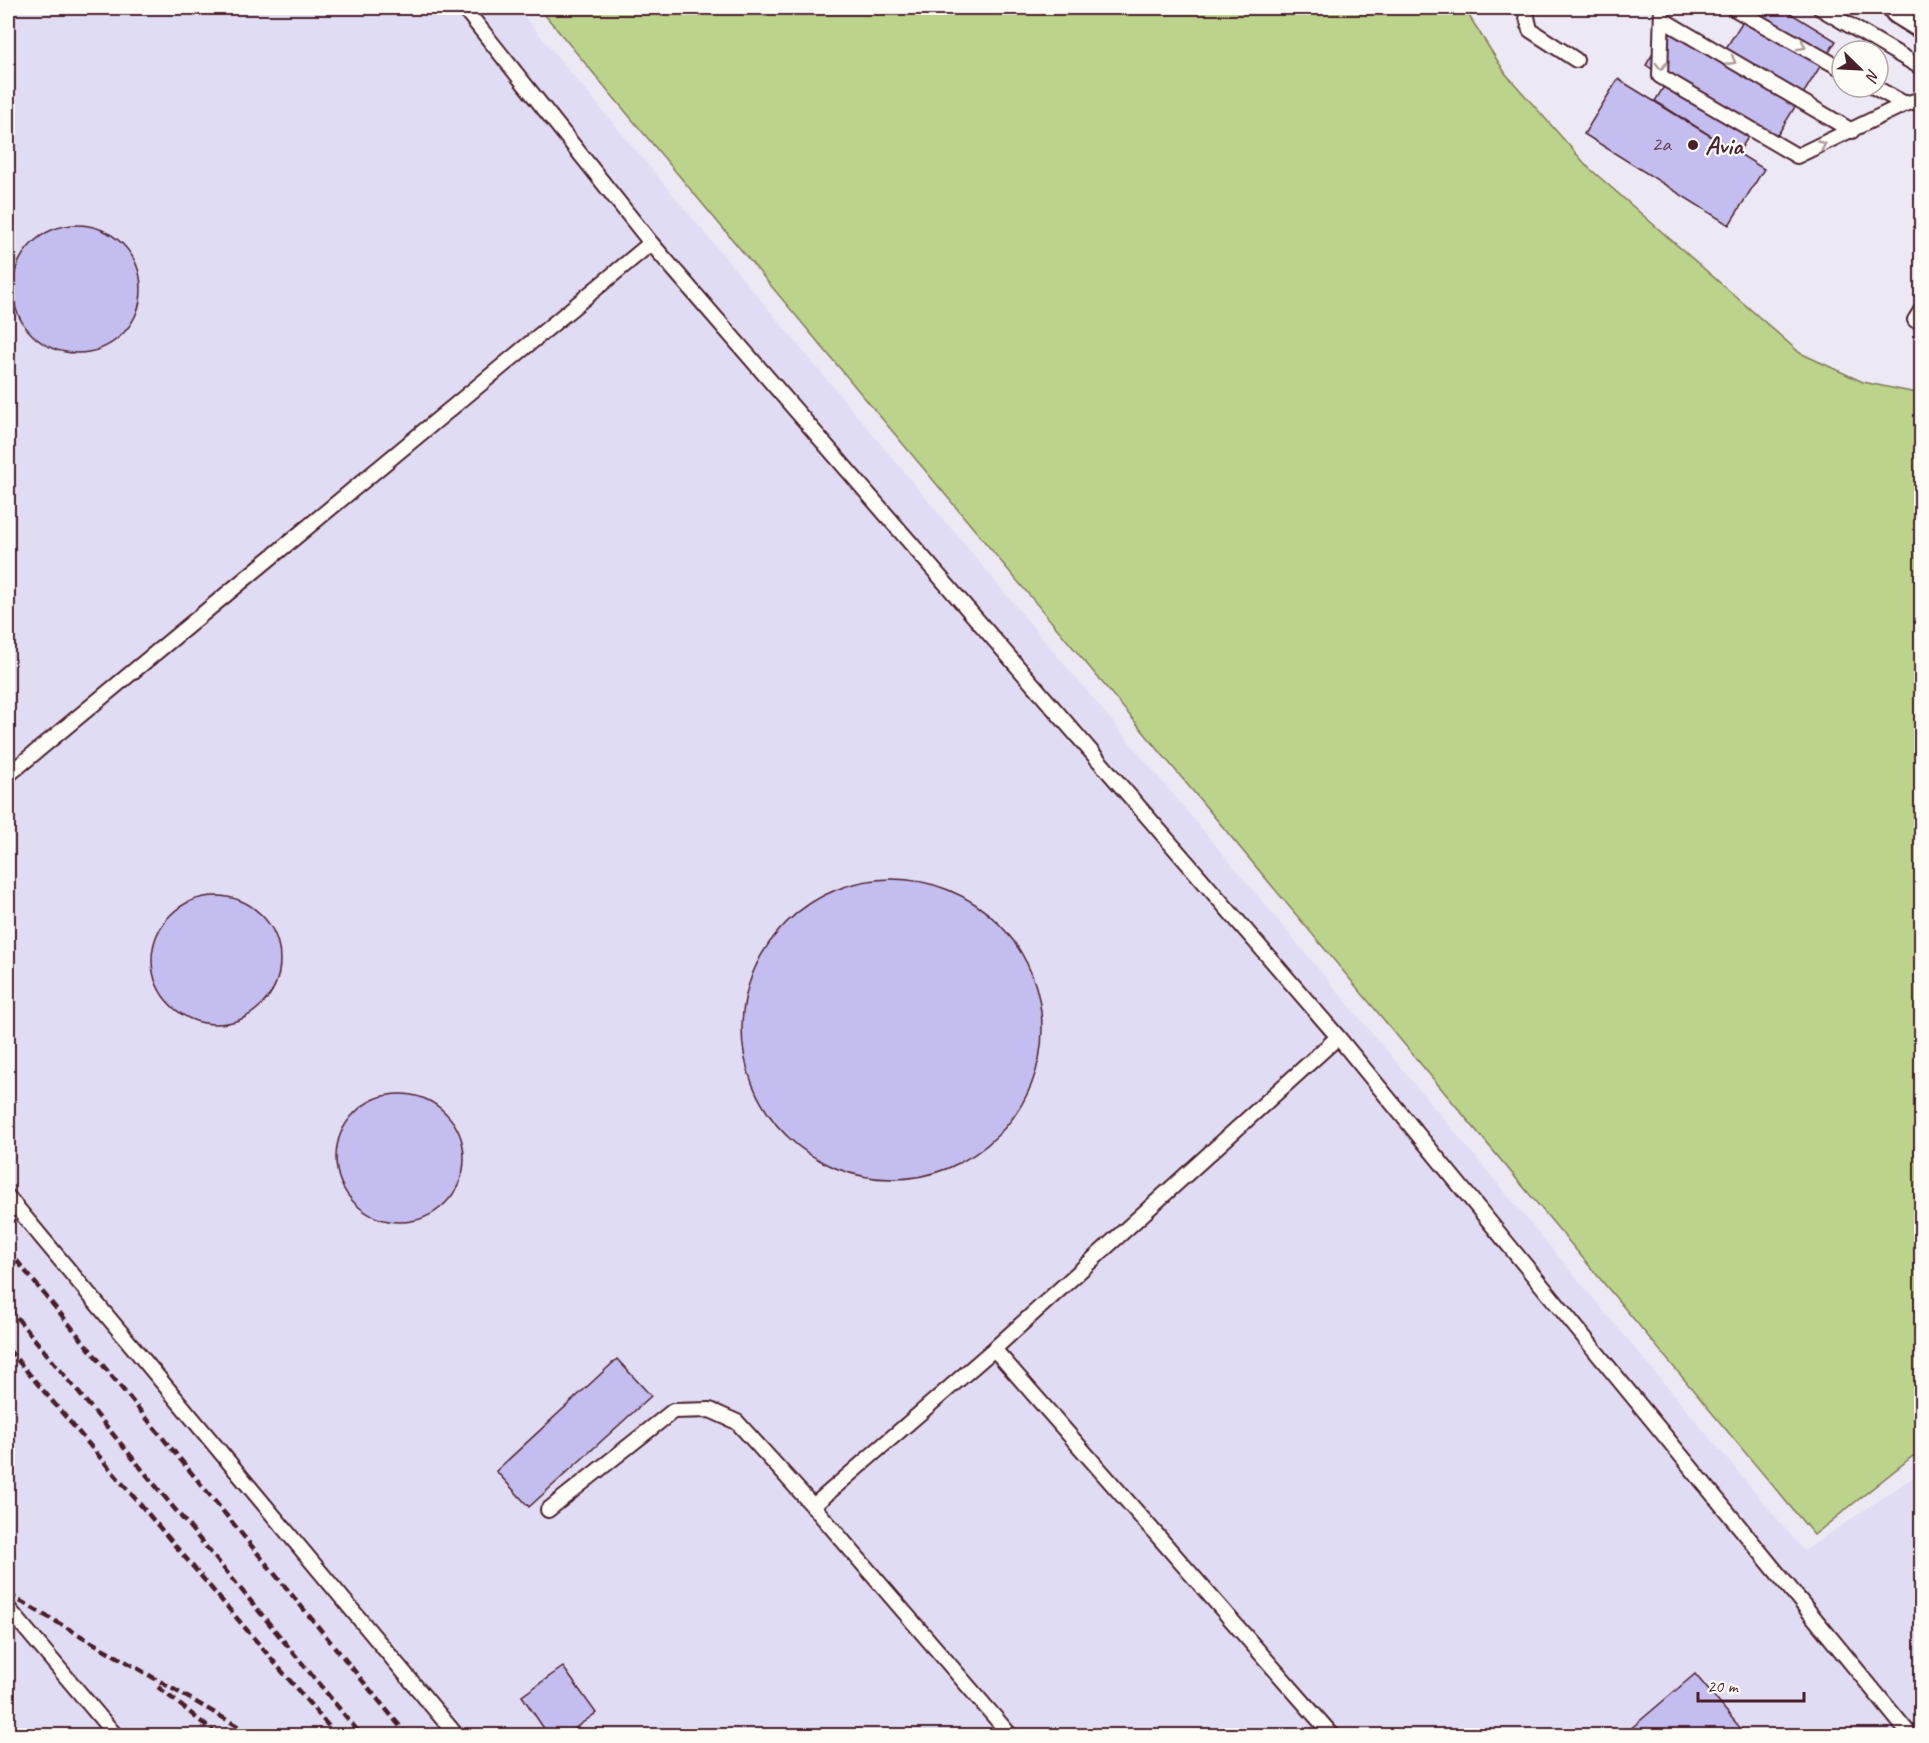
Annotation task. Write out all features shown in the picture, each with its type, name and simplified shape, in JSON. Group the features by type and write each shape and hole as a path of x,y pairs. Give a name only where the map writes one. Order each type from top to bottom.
{"main road":[{"path":"1901,8 1922,21"}],"lane":[{"path":"464,8 651,243 1338,1036 1911,1736"},
{"path":"1526,8 1530,30 1576,60"},
{"path":"1733,8 1830,62"},
{"path":"1820,8 1922,68"},
{"path":"1852,131 1663,14 1660,76 1797,156 1852,131 1905,104 1922,99"},
{"path":"1890,96 1905,104"},
{"path":"8,776 651,243"},
{"path":"813,1506 994,1349 1338,1036"},
{"path":"8,1197 457,1736"},
{"path":"994,1349 1333,1736"},
{"path":"548,1510 673,1412 710,1410 737,1422 813,1506 1011,1736"},
{"path":"8,1608 116,1736"}],"shaded area":[{"path":"8,8 517,8 1804,1551 1915,1476 1921,1479 1921,1735 8,1736"}],"green space":[{"path":"539,8 1464,8 1506,74 1588,167 1800,353 1863,382 1916,393 1921,392 1921,1460 1913,1456 1814,1535"}],"building":[{"path":"1751,8 1782,8 1833,39 1830,39 1830,51 1772,144 1752,131 1738,153 1655,101 1668,80 1646,65 1670,25 1721,56"},
{"path":"1618,79 1764,169 1729,225 1584,134"},
{"path":"77,225 102,230 122,244 136,264 141,289 136,314 122,334 102,348 77,353 52,348 32,334 18,314 13,289 18,264 32,244 52,230"},
{"path":"892,879 921,882 949,891 963,897 998,923 1024,958 1030,972 1039,1000 1042,1029 1039,1058 1030,1086 1024,1100 998,1135 963,1161 949,1167 921,1176 892,1179 863,1176 835,1167 821,1161 786,1135 760,1100 754,1086 745,1058 742,1029 745,1000 754,972 760,958 786,923 821,897 835,891 863,882"},
{"path":"216,896 241,901 261,915 275,935 280,960 275,985 261,1005 241,1019 216,1024 191,1019 171,1005 157,985 152,960 157,935 171,915 191,901"},
{"path":"400,1094 425,1099 445,1113 459,1133 464,1158 459,1183 445,1203 425,1217 400,1222 375,1217 355,1203 341,1183 336,1158 341,1133 355,1113 375,1099"},
{"path":"617,1359 651,1396 529,1507 496,1471"},
{"path":"563,1667 596,1713 564,1736 549,1736 522,1696"},
{"path":"1695,1674 1747,1736 1622,1736"}],"railway":[{"path":"8,1250 408,1736"},
{"path":"8,1307 362,1736"},
{"path":"8,1349 337,1736"},
{"path":"8,1594 255,1736"},
{"path":"158,1687 219,1736"}],"place":[{"name":"Avia","path":"1693,145"}]}
